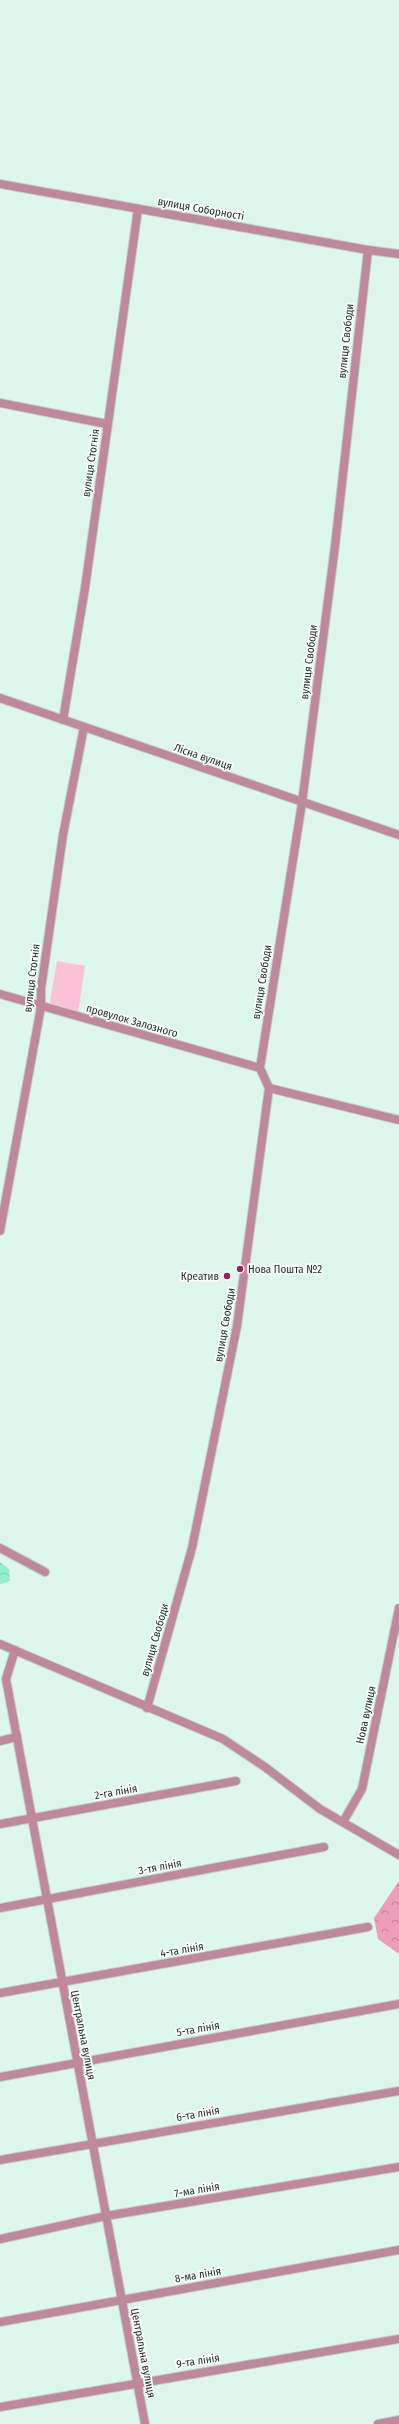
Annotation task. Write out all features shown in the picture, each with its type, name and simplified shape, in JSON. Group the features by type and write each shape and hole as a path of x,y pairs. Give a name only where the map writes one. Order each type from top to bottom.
{"street":[{"name":"вулиця Соборності","path":"0,184 368,250 399,254"},
{"name":"вулиця Стогнія","path":"63,720 85,588 138,209"},
{"name":"вулиця Свободи","path":"260,1068 302,803 335,546 368,250"},
{"path":"0,403 107,424"},
{"name":"Лісна вулиця","path":"0,698 302,803 399,835"},
{"name":"вулиця Стогнія","path":"0,1231 41,1007 41,989 63,835 84,727"},
{"name":"провулок Залозного","path":"0,994 32,1002 41,1007 260,1068"},
{"path":"260,1068 269,1088 399,1120"},
{"name":"вулиця Свободи","path":"147,1708 192,1548 237,1326 269,1088"},
{"path":"0,1548 45,1572"},
{"name":"Нова вулиця","path":"343,1822 362,1789 399,1608"},
{"path":"0,1644 147,1708 223,1739 265,1767 320,1809 399,1855"},
{"name":"Центральна вулиця","path":"15,1650 6,1680 144,2424"},
{"path":"0,1741 17,1737"},
{"name":"2-га лінія","path":"0,1824 236,1781"},
{"name":"3-тя лінія","path":"0,1908 324,1847"},
{"name":"4-та лінія","path":"0,1993 368,1927"},
{"name":"5-та лінія","path":"0,2076 399,2004"},
{"name":"6-та лінія","path":"0,2160 399,2091"},
{"name":"7-ма лінія","path":"0,2239 106,2216 399,2167"},
{"name":"8-ма лінія","path":"0,2322 399,2250"},
{"name":"9-та лінія","path":"0,2407 137,2382 399,2339"},
{"path":"378,2424 399,2420"}],"shaded area":[{"path":"57,961 85,966 78,1013 53,1007 50,1001"}],"green space":[{"path":"399,1881 399,1954 378,1939 374,1918"}],"water":[{"path":"0,1562 9,1569 10,1581 0,1584"}],"place":[{"name":"Нова Пошта №2","path":"240,1269"},
{"name":"Креатив","path":"227,1276"}]}
